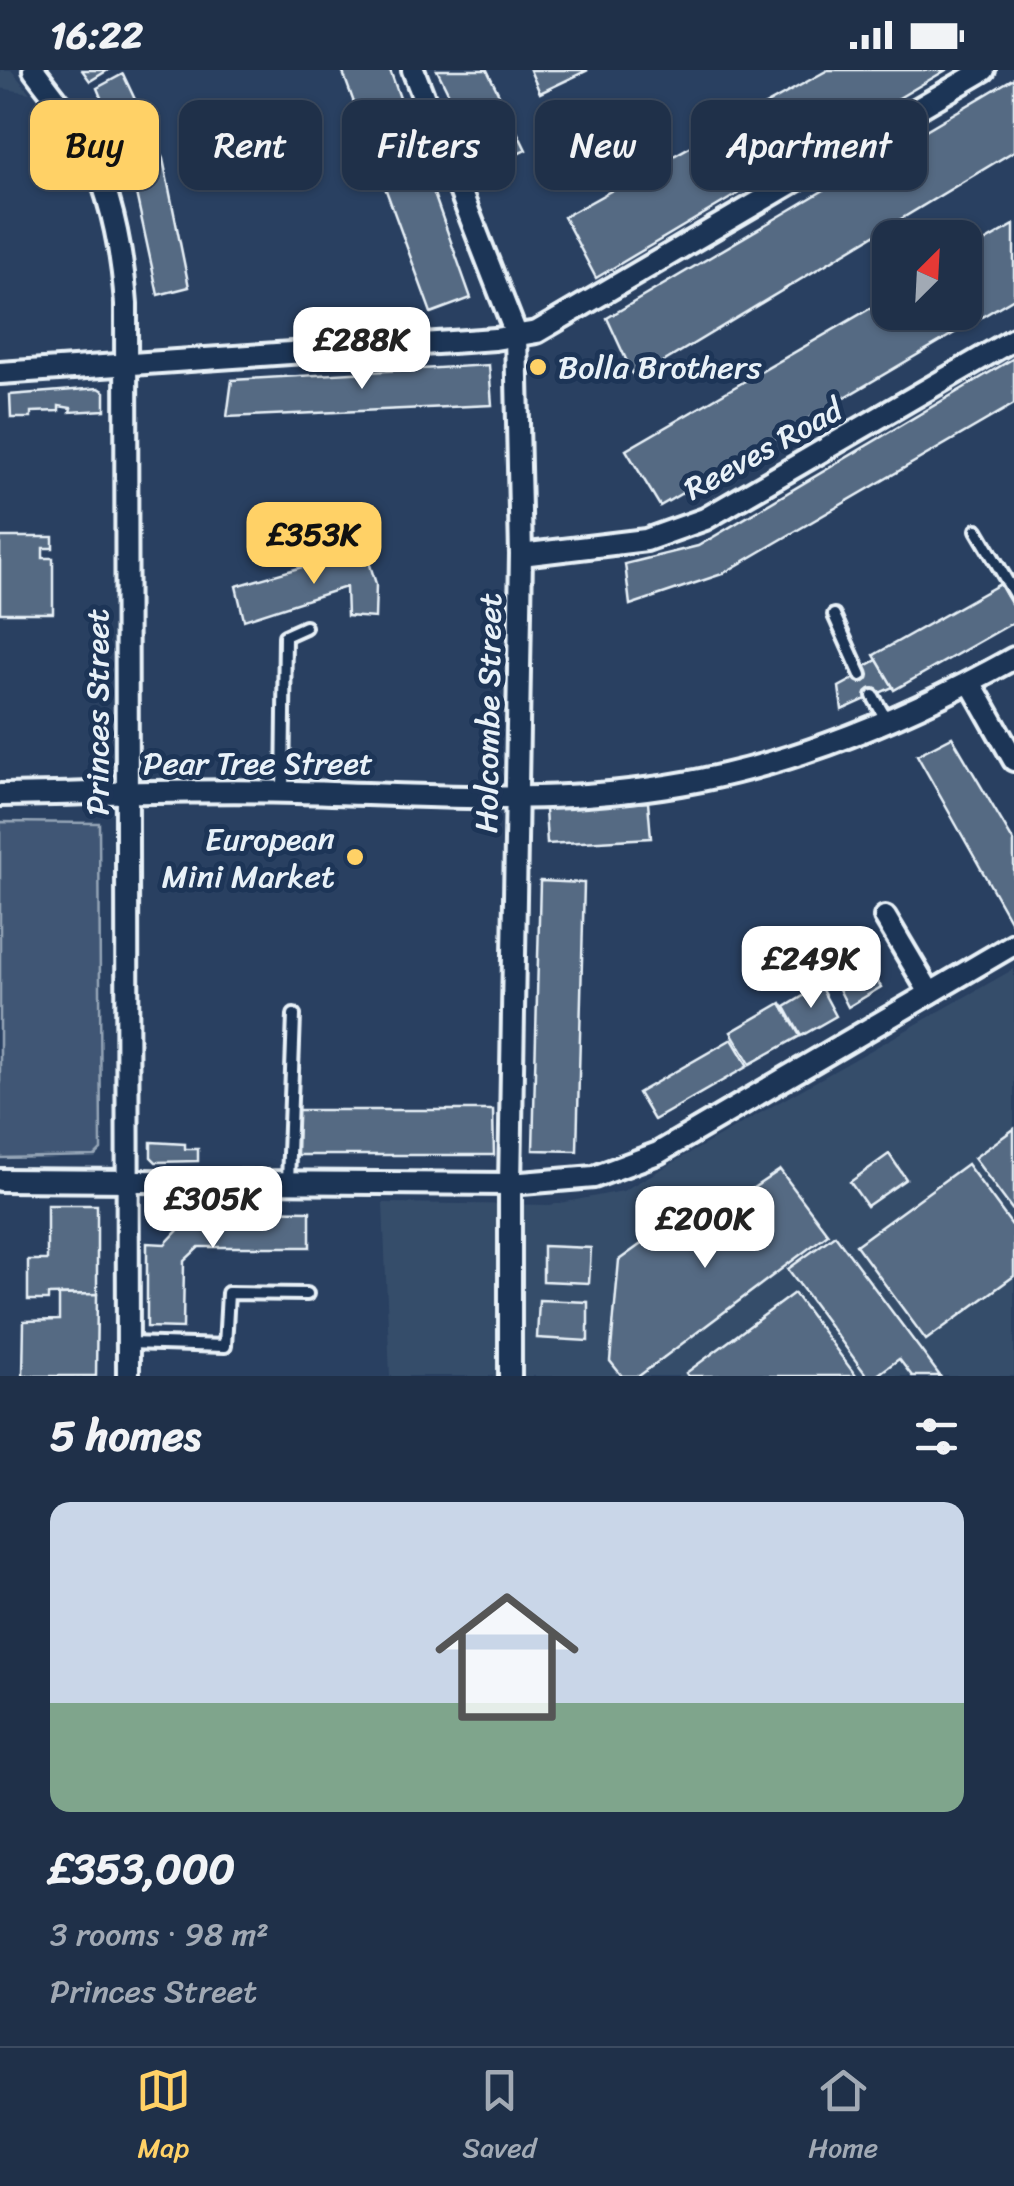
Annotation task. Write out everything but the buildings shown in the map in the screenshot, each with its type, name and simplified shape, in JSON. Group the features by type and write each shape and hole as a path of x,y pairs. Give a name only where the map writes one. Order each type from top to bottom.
{"street":[{"name":"Princes Street","path":"34,70 84,140 108,201 123,260 128,1376"},
{"name":"Holcombe Street","path":"413,70 516,334 521,555 510,1376"},
{"path":"0,373 494,339 538,332 984,70"},
{"name":"Reeves Road","path":"521,555 646,540 704,519 1014,338"},
{"name":"Pear Tree Street","path":"0,794 283,791 516,797 630,792 743,770 888,722 1014,658"},
{"path":"970,682 1014,760"},
{"path":"885,917 930,994"},
{"path":"0,1180 510,1184 594,1177 658,1153 1014,944"}],"lane":[{"path":"977,530 1014,593"},
{"path":"834,615 860,675"},
{"path":"283,791 285,636 306,627"},
{"path":"873,696 888,722"},
{"path":"288,1182 294,1015"},
{"path":"129,1343 225,1346 228,1292 307,1294"}],"shaded area":[{"path":"0,70 11,70 30,93 0,88"},
{"path":"0,822 99,823 101,1150 95,1156 0,1158"},
{"path":"1014,969 1014,1376 390,1376 383,1203 550,1205 623,1191"}],"place":[{"name":"Bolla Brothers","path":"538,367"},
{"name":"European Mini Market","path":"355,857"}]}
